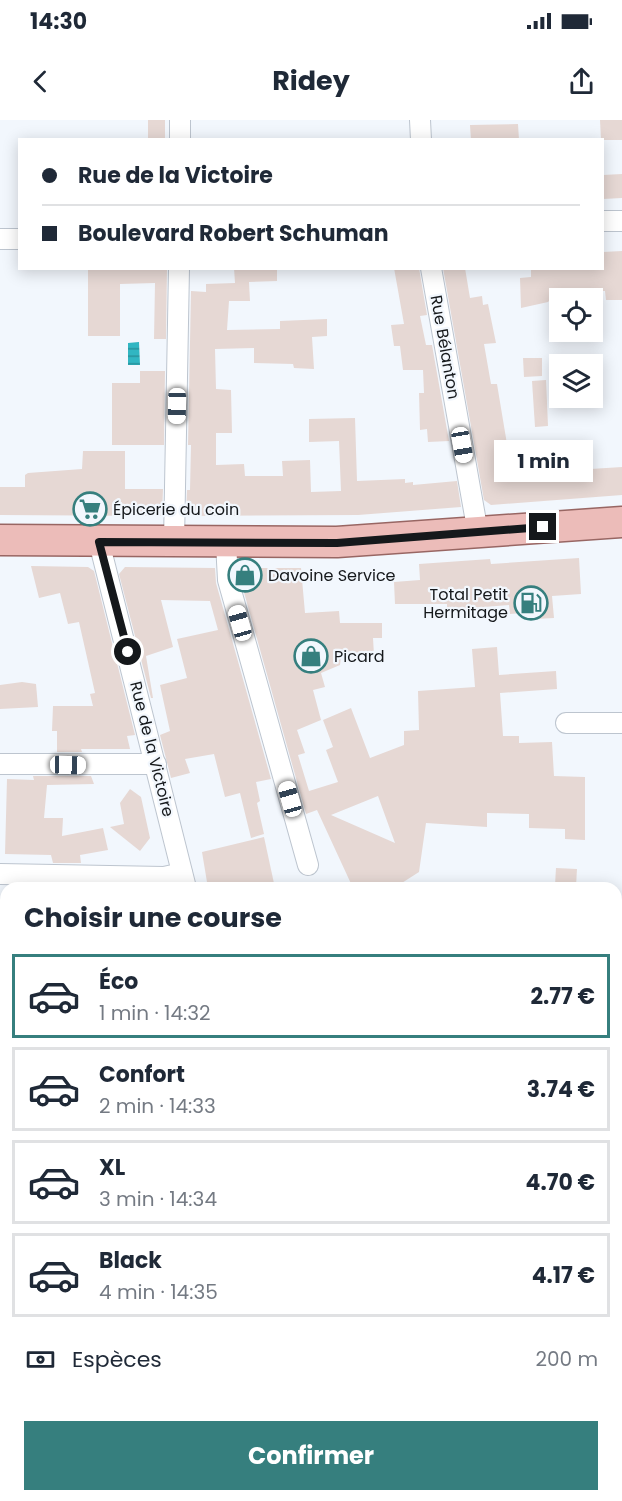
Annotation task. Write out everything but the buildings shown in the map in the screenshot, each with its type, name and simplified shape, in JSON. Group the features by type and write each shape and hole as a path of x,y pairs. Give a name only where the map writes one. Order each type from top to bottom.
{"main road":[{"path":"0,540 337,543 622,522"}],"street":[{"path":"180,120 180,138"},
{"path":"420,120 421,138"},
{"path":"604,221 622,221"},
{"path":"0,239 18,239"},
{"path":"174,542 179,270"},
{"name":"Rue Bélanton","path":"431,270 478,533"},
{"name":"Rue de la Victoire","path":"99,542 184,881"},
{"path":"226,543 228,579 308,865"},
{"path":"566,723 622,723"},
{"path":"0,764 156,764"},
{"path":"0,874 164,877 184,881"}],"water":[{"path":"139,342 140,365 128,365 128,343"}],"place":[{"name":"Épicerie du coin","path":"90,509"},
{"name":"Davoine Service","path":"245,575"},
{"name":"Total Petit Hermitage","path":"531,603"},
{"name":"Picard","path":"311,656"}],"route":[{"path":"128,652 99,542 337,543 543,527"}]}
